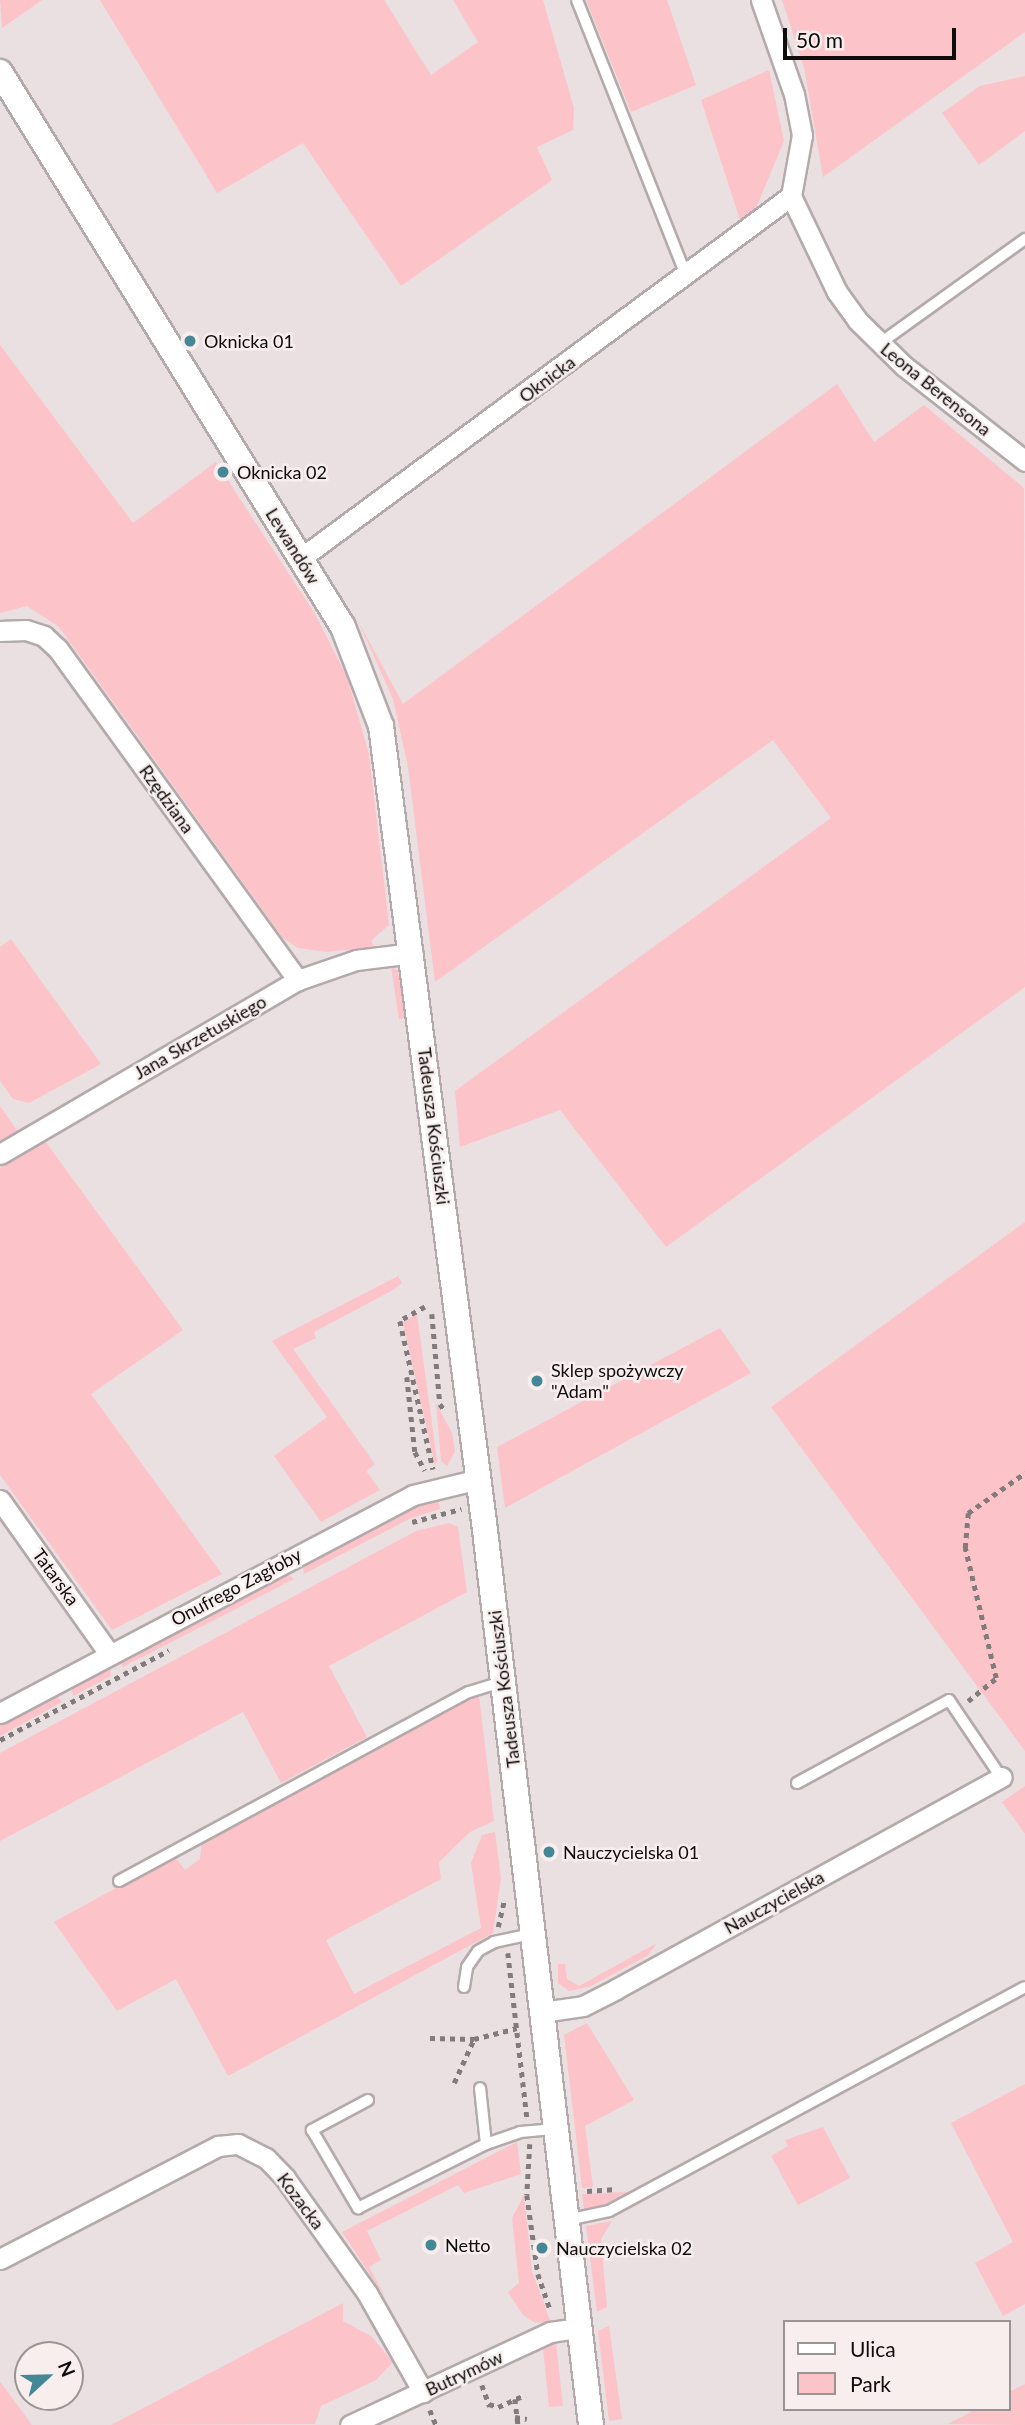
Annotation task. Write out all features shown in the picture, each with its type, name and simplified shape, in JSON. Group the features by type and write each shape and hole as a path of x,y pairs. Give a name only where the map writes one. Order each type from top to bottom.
{"street":[{"path":"761,0 794,94 802,135 799,172 790,196"},
{"name":"Lewandów","path":"0,72 349,639 376,708 413,953"},
{"name":"Oknicka","path":"301,558 687,275 790,196"},
{"name":"Leona Berensona","path":"790,196 837,292 878,344 1025,461"},
{"name":"Rzędziana","path":"0,631 26,630 44,636 58,649 298,980"},
{"name":"Jana Skrzetuskiego","path":"0,1154 298,980 356,960 413,953"},
{"name":"Tadeusza Kościuszki","path":"413,953 479,1479 591,2425"},
{"name":"Onufrego Zagłoby","path":"0,1713 413,1495 479,1479"},
{"name":"Tatarska","path":"0,1500 110,1655"},
{"name":"Nauczycielska","path":"542,2012 583,2006 617,1989 1001,1777"},
{"name":"Kozacka","path":"0,2259 218,2146 239,2144 266,2158 285,2178 367,2293 423,2392"},
{"name":"Butrymów","path":"350,2425 550,2332 579,2328"}],"lane":[{"path":"577,0 687,275"},
{"path":"878,344 1025,239"},
{"path":"119,1881 469,1692 503,1682"},
{"path":"797,1783 949,1700 1001,1777"},
{"path":"464,1987 467,1967 478,1951 494,1942 533,1934"},
{"path":"566,2220 609,2211 1025,1987"},
{"path":"480,2088 486,2144"},
{"path":"368,2100 313,2130 358,2208 486,2144 520,2132 555,2129"}],"path":[{"path":"425,1307 400,1321 415,1452 427,1474"},
{"path":"407,1369 433,1472"},
{"path":"982,1694 996,1678 965,1548 968,1513 1025,1473"},
{"path":"408,1524 461,1508"},
{"path":"0,1740 181,1644"},
{"path":"502,1914 505,1927"},
{"path":"508,1951 528,2120"},
{"path":"430,2038 474,2039 517,2028"},
{"path":"454,2083 474,2039"},
{"path":"527,2195 530,2143"},
{"path":"488,2404 498,2407 525,2395"},
{"path":"515,2399 518,2425"},
{"path":"516,2417 527,2419"}],"green space":[{"path":"0,0 42,0 2,28"},
{"path":"100,0 384,0 431,75 478,42 453,0 543,0 574,108 573,130 537,147 552,180 401,286 303,143 217,193"},
{"path":"586,0 667,0 696,85 631,112"},
{"path":"782,0 1025,0 1025,32 823,177 804,67"},
{"path":"769,70 784,141 757,206 740,220 701,100"},
{"path":"1025,76 1025,131 979,165 942,113 980,86"},
{"path":"0,345 133,523 216,462 315,614 347,677 369,754 389,925 372,940 373,947 326,952 298,948 283,938 59,627 27,606 0,613"},
{"path":"837,384 874,442 924,405 1024,488 1025,987 666,1247 560,1110 460,1147 455,1091 831,818 773,740 435,982 408,767 393,699 358,621 403,704"},
{"path":"11,939 101,1064 29,1103 13,1099 0,1081 0,947"},
{"path":"391,966 398,971 406,1018 399,1019"},
{"path":"0,1106 18,1132 0,1142"},
{"path":"45,1141 183,1330 91,1394 222,1574 112,1630 0,1475 0,1168"},
{"path":"1025,1222 1025,1751 771,1407"},
{"path":"398,1276 402,1283 393,1290 314,1332 316,1338 293,1349 375,1464 366,1471 380,1490 321,1522 274,1456 327,1417 272,1341"},
{"path":"417,1314 437,1460 435,1466 403,1322"},
{"path":"720,1328 751,1373 505,1508 497,1447"},
{"path":"436,1403 452,1433 455,1452 447,1466 441,1461"},
{"path":"438,1497 440,1509 411,1518 304,1574 302,1564"},
{"path":"449,1523 458,1527 467,1592 329,1666 367,1737 281,1783 243,1712 0,1841 0,1753 416,1531"},
{"path":"287,1573 294,1579 123,1667 119,1661"},
{"path":"110,1667 111,1676 73,1696 71,1687"},
{"path":"56,1695 62,1702 0,1736 0,1725"},
{"path":"479,1695 494,1821 470,1832 439,1862 441,1879 326,1940 354,1994 481,1928 471,1863 482,1835 495,1832 501,1878 493,1933 228,2076 176,1979 117,2011 54,1922 174,1856 185,1870 200,1859 202,1841"},
{"path":"1025,1786 1025,1834 1002,1802"},
{"path":"657,1943 647,1956 589,1987 569,1991 558,1983 558,1964 565,1964 567,1979 579,1986"},
{"path":"587,2023 634,2100 585,2126 593,2187 582,2188 564,2035"},
{"path":"1025,2084 1025,2304 1003,2316 975,2263 1013,2242 951,2123"},
{"path":"823,2127 850,2178 798,2205 771,2156 788,2146 785,2140"},
{"path":"517,2142 521,2174 464,2193 458,2185 367,2231 381,2260 369,2267 387,2300 342,2232"},
{"path":"627,2192 600,2207 584,2210 582,2194"},
{"path":"524,2195 532,2271 551,2323 534,2322 523,2315 508,2292 519,2283 512,2218"},
{"path":"612,2221 601,2239 607,2307 597,2312 586,2226"},
{"path":"343,2303 343,2321 371,2336 393,2362 376,2380 321,2406 315,2424 111,2425"},
{"path":"609,2326 622,2419 609,2421 598,2331"},
{"path":"556,2343 563,2406 549,2407 543,2349"},
{"path":"0,2382 14,2401 14,2411 22,2411 32,2425 0,2425"},
{"path":"1025,2384 1025,2425 948,2424 972,2411 1011,2411 1011,2391"}],"place":[{"name":"Oknicka 01","path":"190,341"},
{"name":"Oknicka 02","path":"223,472"},
{"name":"Sklep spożywczy \"Adam\"","path":"537,1381"},
{"name":"Nauczycielska 01","path":"549,1852"},
{"name":"Netto","path":"431,2245"},
{"name":"Nauczycielska 02","path":"542,2248"}]}
